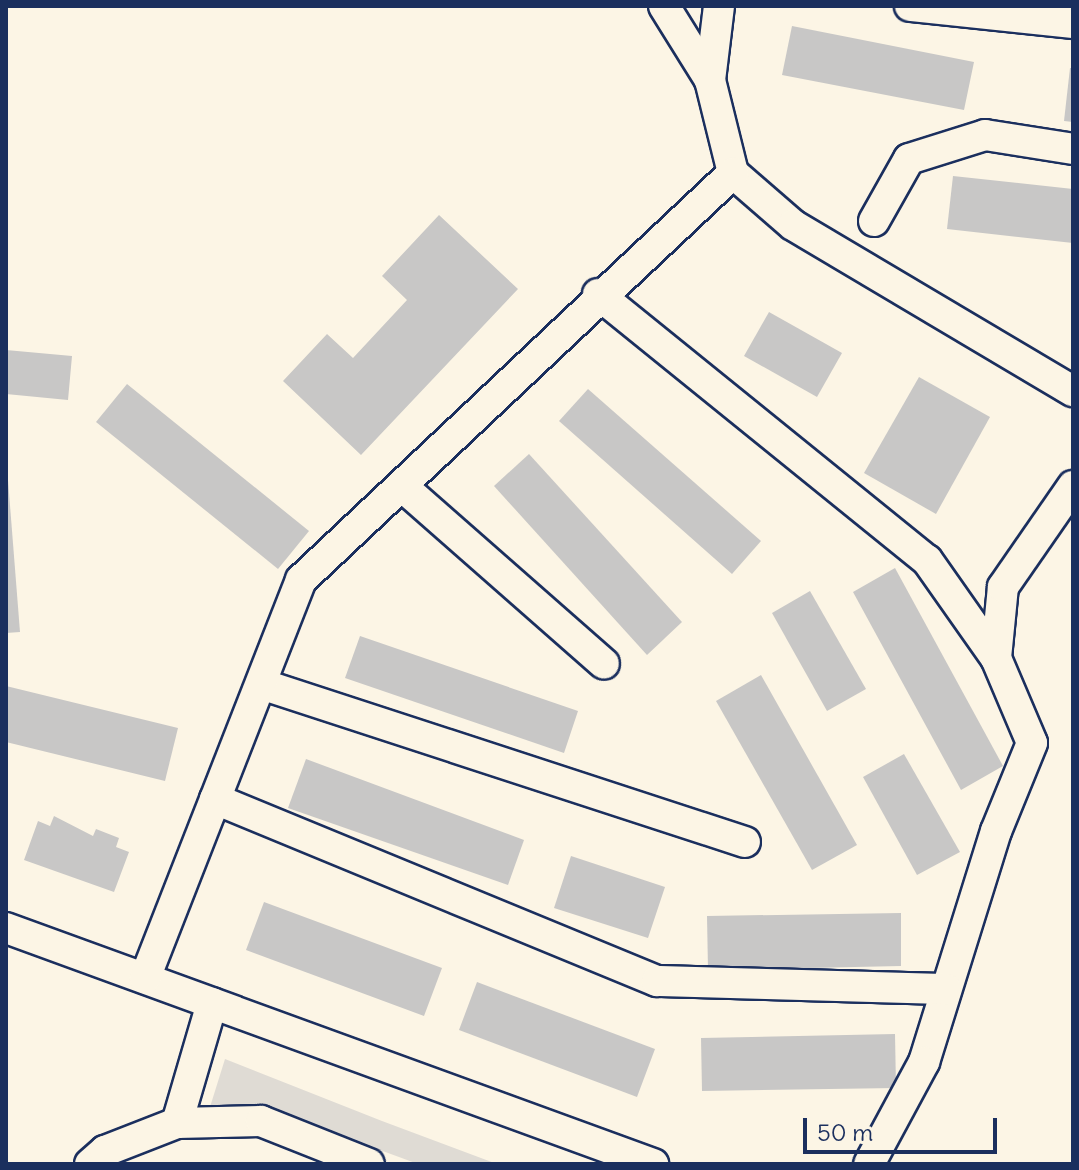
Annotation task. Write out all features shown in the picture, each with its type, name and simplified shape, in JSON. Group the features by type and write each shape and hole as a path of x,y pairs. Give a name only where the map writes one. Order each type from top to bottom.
{"street":[{"path":"664,6 710,80 733,173 793,225 1073,391"},
{"path":"710,80 719,6"},
{"path":"910,6 1073,23"},
{"path":"874,221 909,159 985,135 1073,149"},
{"path":"145,978 301,580 404,488 598,294 733,173"},
{"path":"598,294 927,560 996,658 1032,743 996,831 924,1062 869,1164"},
{"path":"996,658 1003,587 1073,486"},
{"path":"404,488 604,664"},
{"path":"261,684 745,842"},
{"path":"215,799 657,981 946,989"},
{"path":"6,928 653,1164"},
{"path":"177,1123 212,1003"},
{"path":"90,1164 105,1151 177,1123 261,1121 369,1164"}],"shaded area":[{"path":"225,1059 497,1164 418,1164 263,1107 210,1107"}],"building":[{"path":"792,26 974,62 964,110 782,75"},
{"path":"1070,68 1073,68 1073,122 1064,121"},
{"path":"953,176 1073,189 1073,243 947,229"},
{"path":"439,215 518,289 361,455 283,381 327,334 353,358 407,300 382,276"},
{"path":"769,312 842,353 817,397 744,356"},
{"path":"6,350 72,356 68,400 6,394"},
{"path":"919,377 990,417 936,514 864,473"},
{"path":"127,384 309,531 278,569 96,422"},
{"path":"588,389 761,541 732,574 559,421"},
{"path":"529,454 682,622 647,655 494,486"},
{"path":"6,481 20,632 6,633"},
{"path":"895,568 1003,766 961,790 853,592"},
{"path":"810,591 866,689 827,711 772,613"},
{"path":"360,636 578,711 564,753 345,678"},
{"path":"761,675 857,845 812,870 716,701"},
{"path":"6,686 178,728 165,781 6,742"},
{"path":"904,754 960,852 917,875 863,777"},
{"path":"306,759 524,840 508,885 288,808"},
{"path":"54,816 93,836 96,829 119,838 116,847 129,852 114,892 24,860 38,821 50,826"},
{"path":"571,856 665,887 648,938 554,908"},
{"path":"264,902 442,968 424,1016 246,950"},
{"path":"901,913 901,966 708,970 707,916"},
{"path":"477,982 655,1049 637,1097 459,1030"},
{"path":"895,1034 896,1088 702,1091 701,1038"}]}
